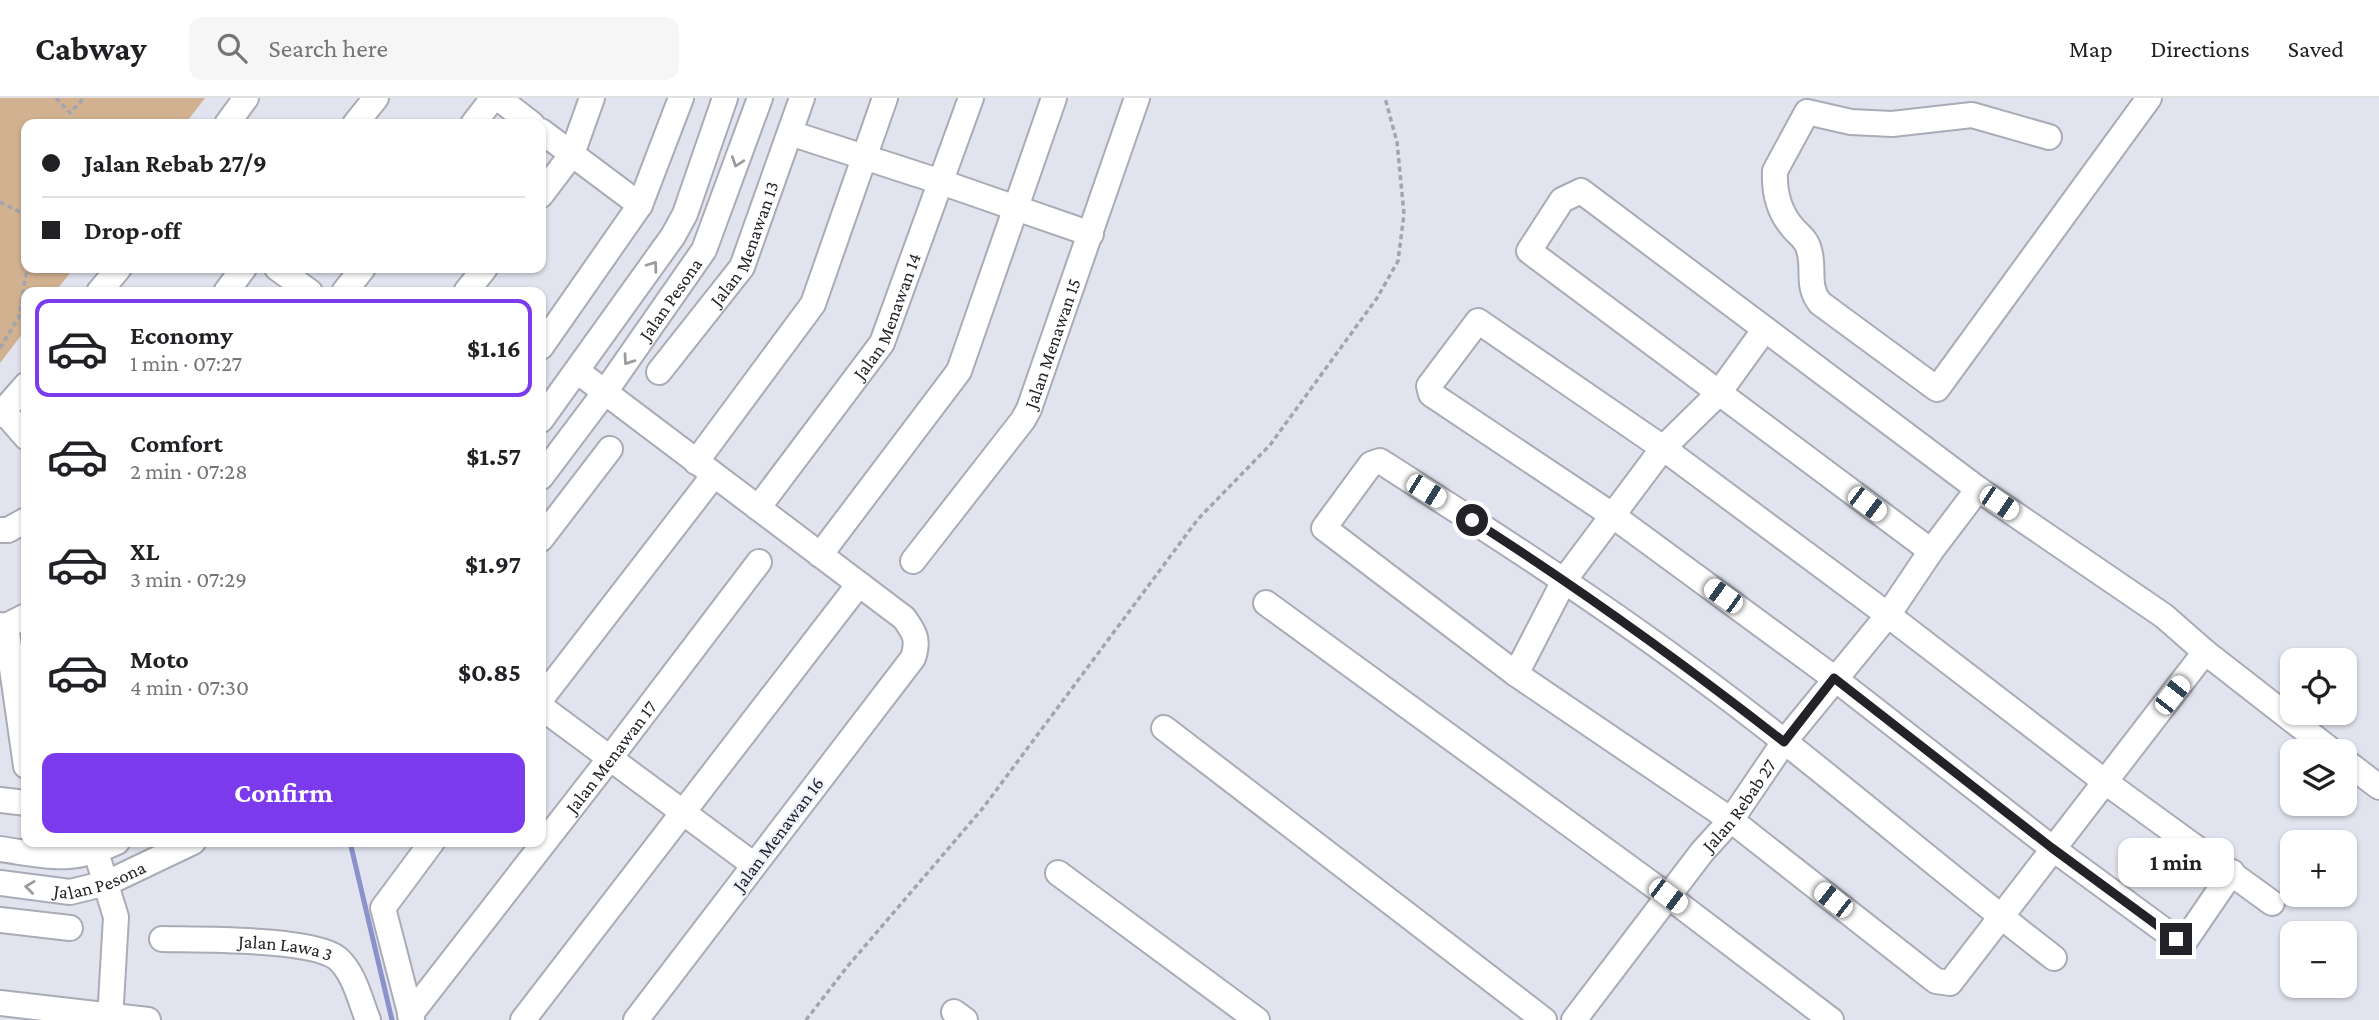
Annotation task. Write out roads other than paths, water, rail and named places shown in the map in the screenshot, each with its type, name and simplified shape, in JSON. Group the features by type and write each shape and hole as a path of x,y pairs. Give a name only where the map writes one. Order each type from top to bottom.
{"street":[{"path":"231,119 246,98"},
{"path":"359,119 376,98"},
{"path":"477,119 496,98 526,119"},
{"path":"546,188 572,154 592,98"},
{"path":"546,339 640,205 681,98"},
{"name":"Jalan Pesona","path":"546,413 666,248 680,224 724,98"},
{"name":"Jalan Pesona","path":"546,470 605,392 704,250 760,98"},
{"name":"Jalan Menawan 13","path":"659,372 742,267 802,98"},
{"path":"546,692 705,468 813,304 885,98"},
{"name":"Jalan Menawan 14","path":"758,508 876,354 971,98"},
{"path":"820,555 955,379 1054,98"},
{"name":"Jalan Menawan 15","path":"913,561 1023,420 1035,393 1137,98"},
{"path":"2049,137 1972,116 1892,124 1851,122 1807,112 1775,171 1779,205 1788,222 1808,246 1810,281 1815,297 1937,389 2149,98"},
{"path":"790,133 1091,234"},
{"path":"546,135 640,205"},
{"path":"1931,551 1529,251 1562,200 1581,191 1978,489 2164,616 2205,652 2317,739"},
{"path":"103,287 115,273"},
{"path":"284,273 303,287"},
{"path":"348,287 359,273"},
{"path":"470,287 481,273"},
{"path":"2232,872 2187,938 2176,939 2052,848 1834,678 1612,515 1431,394 1429,386 1478,321 1663,448 1888,615 2104,781 2232,872 2272,903"},
{"path":"1516,674 1565,579 1663,448 1718,394 1765,329"},
{"path":"523,1020 859,584 577,372"},
{"path":"21,391 2,414 21,432"},
{"path":"546,532 610,449"},
{"path":"2054,958 2001,917 1784,742 1694,672 1565,579 1380,461 1371,464 1324,528 1516,674 1731,820 1936,981 1950,983 2001,917 2052,848 2205,652"},
{"name":"Jalan Rebab 27","path":"1574,1020 1702,852 1731,820 1784,742 1888,615 1931,551 1978,489"},
{"path":"0,530 8,530 21,523"},
{"name":"Jalan Menawan 17","path":"546,841 759,562"},
{"name":"Jalan Menawan 16","path":"636,1020 913,658 917,646 914,632 904,618 859,584"},
{"path":"1266,603 1668,896 1831,1020"},
{"path":"11,622 16,718 21,742"},
{"path":"546,711 754,865"},
{"path":"1164,728 1544,1020"},
{"path":"2357,770 2379,787"},
{"path":"0,800 21,802"},
{"path":"107,847 107,883 116,917 110,1018"},
{"name":"Jalan Pesona","path":"0,849 69,858 107,847"},
{"name":"Jalan Pesona","path":"0,883 70,892 107,883 183,847"},
{"path":"411,1017 383,908 428,847"},
{"name":"Jalan Menawan 17","path":"411,1017 542,847"},
{"path":"1058,873 1257,1020"},
{"path":"0,920 70,928"},
{"name":"Jalan Lawa 3","path":"162,939 287,944 317,949 337,958 351,976 368,1020"},
{"path":"0,1003 110,1018 148,1020"}],"waterway":[{"path":"351,847 392,1020"}]}
